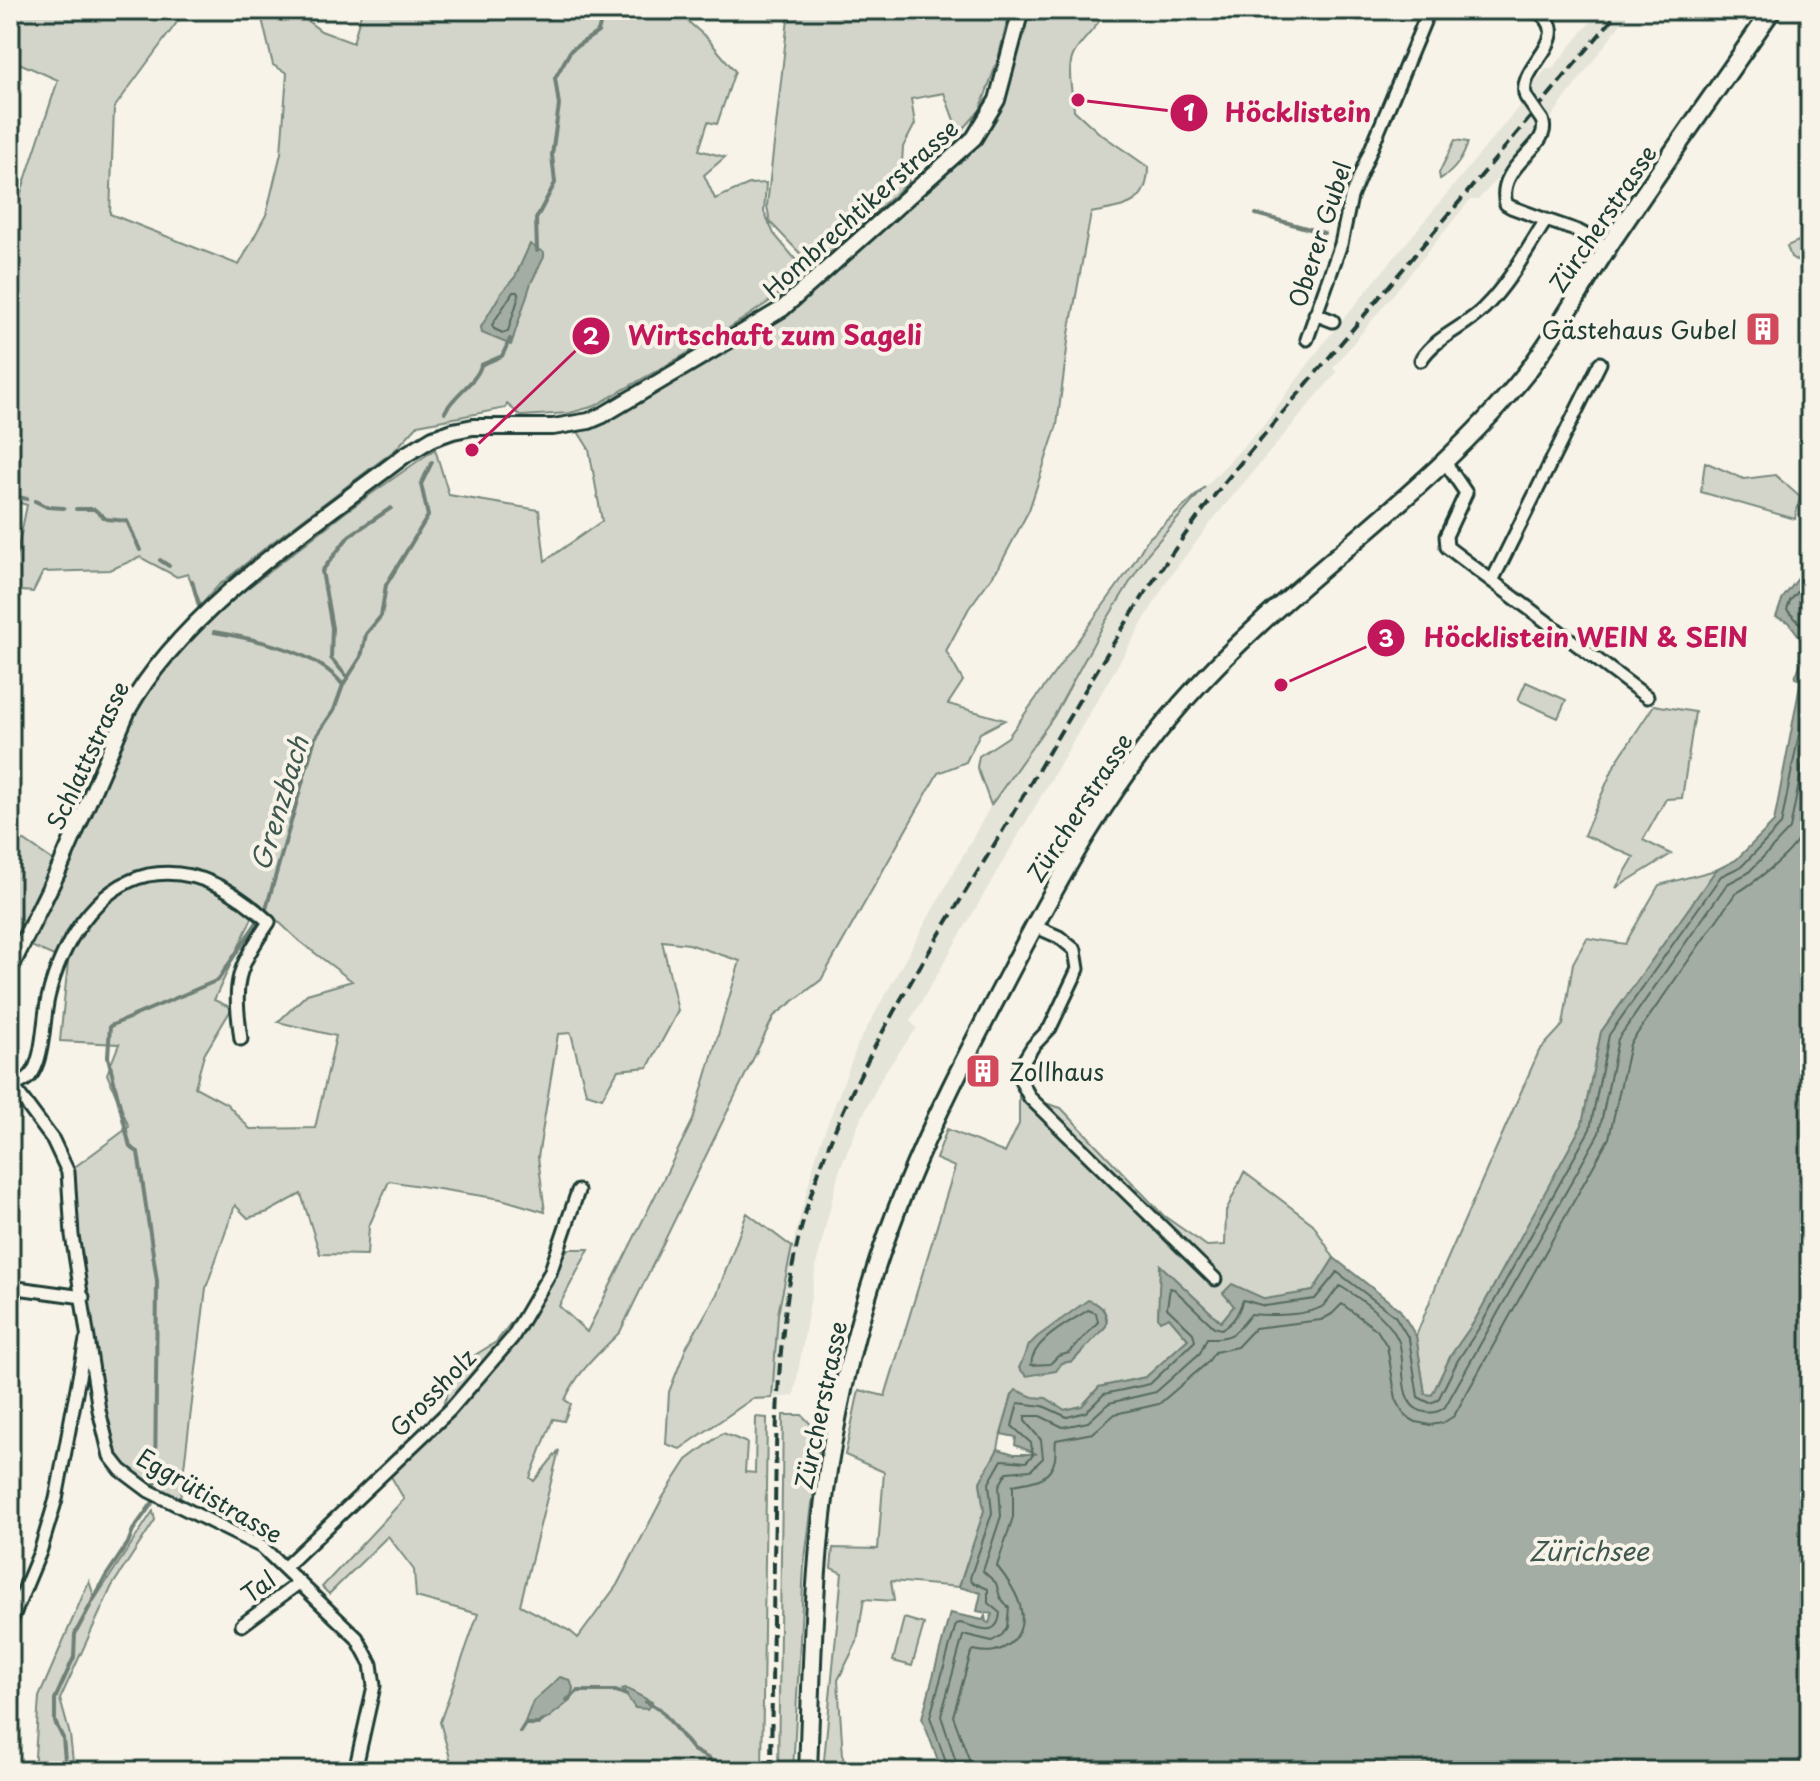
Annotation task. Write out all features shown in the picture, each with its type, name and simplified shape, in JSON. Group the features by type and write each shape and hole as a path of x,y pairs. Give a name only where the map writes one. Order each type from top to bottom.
{"main road":[{"name":"Zürcherstrasse","path":"808,1771 821,1529 828,1468 850,1360 870,1288 903,1192 936,1117 1034,926 1080,842 1122,777 1184,701 1257,625 1445,462 1528,370 1608,247 1772,10"}],"street":[{"name":"Hombrechtikerstrasse","path":"239,584 405,455 433,438 473,427 553,427 589,421 630,401 782,309 974,138 997,100 1021,10"},
{"name":"Oberer Gubel","path":"1307,339 1341,244 1351,197 1429,10"},
{"path":"1535,10 1549,25 1551,37 1525,78 1523,89 1545,126 1543,136 1517,162 1507,179 1506,204 1578,231 1608,247"},
{"path":"1421,360 1429,347 1482,311 1497,294 1546,220"},
{"path":"1315,314 1333,321"},
{"path":"1492,581 1600,363"},
{"path":"1445,462 1466,493 1446,536 1447,547 1647,697"},
{"name":"Schlattstrasse","path":"10,969 61,865 139,689 172,649 239,584"},
{"path":"12,1084 29,1077 36,1067 48,996 80,926 117,887 140,877 164,872 192,875 220,885 248,902 269,922 238,975 236,990 241,1039"},
{"path":"1034,926 1059,937 1075,950 1078,969 1050,1028 1033,1046 1020,1067 1021,1081 1030,1098 1215,1279"},
{"name":"Eggrütistrasse","path":"12,1084 53,1140 68,1172 72,1235 99,1410 110,1456 121,1470 149,1491 250,1539 285,1567 357,1638 371,1664 372,1699 355,1771"},
{"name":"Grossholz","path":"285,1567 450,1410 512,1338 550,1273 578,1191"},
{"path":"10,1287 83,1297"},
{"path":"10,1624 40,1552 56,1499 88,1330"},
{"name":"Tal","path":"242,1625 300,1582"}],"shaded area":[{"path":"10,10 186,10 114,108 110,214 239,265 266,215 281,153 287,73 273,65 260,10 293,10 321,31 353,43 362,10 675,10 707,38 735,71 717,124 708,122 699,150 725,157 704,175 715,199 749,184 766,183 764,212 774,234 807,273 730,327 595,406 570,413 521,416 507,404 506,408 418,425 395,450 270,544 218,586 201,605 188,574 177,577 140,557 110,570 43,572 33,592 10,590 10,567 14,568 27,505 10,500 10,219 58,80 10,59"},
{"path":"789,10 1010,10 998,59 980,110 959,134 944,93 911,99 915,124 903,147 902,163 909,182 813,267 770,222 767,206"},
{"path":"1026,10 1105,10 1072,58 1070,73 1074,110 1098,132 1148,167 1147,180 1144,190 1132,202 1091,213 1069,334 1057,425 1029,510 999,567 969,608 946,651 963,681 948,704 1005,720 980,733 966,762 938,773 821,980 774,1016 620,1332 575,1381 565,1400 571,1404 564,1421 553,1419 530,1478 534,1481 559,1450 520,1605 578,1638 617,1585 663,1497 687,1460 723,1433 747,1443 745,1472 755,1473 756,1417 767,1418 762,1771 449,1771 452,1765 440,1722 478,1614 416,1597 414,1570 388,1536 329,1594 322,1587 404,1499 385,1466 443,1406 456,1367 496,1342 568,1249 589,1249 559,1306 587,1332 693,1120 740,961 689,944 662,941 678,1011 648,1067 618,1070 602,1098 586,1093 571,1033 558,1034 538,1157 545,1212 501,1199 389,1181 369,1226 367,1255 320,1254 301,1194 268,1212 248,1218 235,1205 206,1288 180,1500 160,1496 110,1456 88,1330 68,1172 129,1127 107,1074 119,1044 60,1041 68,962 22,942 10,969 10,831 60,865 128,710 182,639 347,511 435,449 449,495 539,510 545,561 602,521 589,449 577,430 768,324 976,143","holes":["259,903 299,941 352,981 307,994 278,1022 336,1036 315,1128 250,1129 227,1104 195,1087 204,1055 232,1008 214,1000"]},
{"path":"1600,10 1631,10 1545,126 1478,200 1470,200 1333,368 1337,372 1215,517 1168,579 910,1021 917,1028 884,1073 859,1123 839,1172 817,1261 794,1396 772,1398 778,1314 818,1149 858,1044 991,805 1054,716 1104,624 1148,553 1263,426 1326,340 1521,104 1519,101 1547,68 1552,69"},
{"path":"1455,140 1468,142 1454,168 1440,179 1439,173"},
{"path":"1810,230 1810,269 1791,257 1787,246 1801,240"},
{"path":"1705,462 1744,479 1775,475 1800,497 1795,519 1701,492"},
{"path":"1205,487 1148,553 1104,624 1054,716 991,805 977,767 979,756 1008,737 1131,567 1147,540"},
{"path":"1526,682 1566,700 1558,718 1518,700"},
{"path":"1654,705 1695,712 1682,798 1666,799 1643,840 1671,854 1616,888 1634,857 1584,835 1615,764"},
{"path":"1716,870 1601,1032 1582,1125 1474,1322 1451,1355 1432,1395 1425,1394 1416,1336 1539,1051 1563,1025 1573,963 1587,938 1625,944 1659,885"},
{"path":"1019,1095 1061,1108 1164,1216 1207,1246 1225,1245 1226,1211 1244,1172 1313,1224 1334,1258 1313,1291 1234,1306 1221,1322 1161,1266 1158,1318 1169,1317 1188,1339 1146,1377 1099,1387 1082,1406 1064,1410 1046,1398 1033,1398 1001,1434 998,1449 980,1482 984,1511 959,1587 891,1581 894,1601 864,1599 857,1642 838,1680 844,1771 823,1771 842,1573 831,1568 833,1548 878,1549 884,1472 845,1455 859,1390 885,1396 955,1167 936,1159 947,1129 1005,1153 1019,1124","holes":["1103,1308 1106,1326 1073,1361 1062,1363"]},
{"path":"747,1213 792,1247 778,1314 772,1398 752,1399 680,1449 666,1444 669,1392 687,1346 717,1294"},
{"path":"10,1287 24,1289 10,1364"},
{"path":"783,1415 802,1415 821,1435 804,1566 793,1771 778,1771"},
{"path":"153,1511 155,1520 112,1586 60,1699 70,1735 74,1771 34,1771 39,1697 89,1581 95,1599"},
{"path":"904,1618 924,1624 912,1666 893,1661"}],"water":[{"path":"530,244 544,253 544,257 531,283 511,345 482,333 481,327 501,293 515,277"},
{"path":"1810,515 1810,643 1803,642 1789,622 1776,617 1783,598 1799,577"},
{"name":"Zürichsee","path":"1810,655 1810,1771 942,1771 922,1718 950,1613 983,1620 985,1616 989,1623 992,1614 977,1611 981,1593 959,1587 984,1511 980,1482 998,1449 1014,1454 1037,1454 1015,1445 1016,1437 1001,1434 1012,1395 1016,1390 1046,1398 1065,1410 1082,1406 1099,1387 1146,1377 1188,1339 1169,1317 1160,1321 1158,1318 1160,1265 1221,1322 1234,1306 1223,1293 1232,1284 1265,1299 1313,1291 1334,1258 1400,1310 1416,1336 1425,1394 1432,1395 1451,1355 1474,1322 1582,1125 1601,1032 1716,870 1736,860 1774,822 1801,680 1795,678 1802,660 1808,661"},
{"path":"1088,1300 1103,1309 1106,1326 1073,1361 1062,1363 1056,1371 1026,1376 1019,1368 1029,1345"},
{"path":"560,1677 570,1680 573,1688 570,1701 533,1726 525,1722 533,1701"},
{"path":"622,1689 652,1702 647,1709 635,1708"}],"waterway":[{"path":"537,251 536,219 555,183 552,155 559,105 555,78 571,50 598,32 604,10"},
{"path":"1256,214 1324,233"},
{"path":"445,412 475,377 481,365 502,356 510,339"},
{"path":"343,685 361,657 366,634 381,616 386,585 428,516 421,484 432,462"},
{"path":"10,495 27,499"},
{"path":"35,501 47,507 64,508"},
{"path":"348,678 331,658 332,628 322,571 349,536 391,508"},
{"path":"76,509 94,509 106,519 127,521 140,550"},
{"path":"160,560 169,566"},
{"path":"192,581 199,606"},
{"name":"Grenzbach","path":"214,632 248,638 302,655 332,673 343,685 334,710 315,738 266,909"},
{"path":"155,1486 157,1281 138,1152 130,1147 108,1057 110,1026 218,980 259,919"},
{"name":"Grenzbach","path":"66,1771 63,1738 55,1722 55,1699 74,1657 75,1634 133,1530 153,1502"},
{"name":"Grenzbach","path":"567,1700 578,1691 616,1691 626,1695"},
{"name":"Grenzbach","path":"646,1702 660,1709 693,1750 731,1771"},
{"name":"Grenzbach","path":"520,1732 525,1724 542,1721"}],"railway":[{"path":"771,1771 776,1450 784,1322 794,1259 809,1200 854,1088 912,981 1113,644 1170,556 1233,472 1620,10"}],"place":[{"name":"Höcklistein","path":"1078,100"},
{"name":"Gästehaus Gubel","path":"1763,329"},
{"name":"Wirtschaft zum Sageli","path":"472,450"},
{"name":"Höcklistein WEIN & SEIN","path":"1281,685"},
{"name":"Zollhaus","path":"983,1071"}]}
